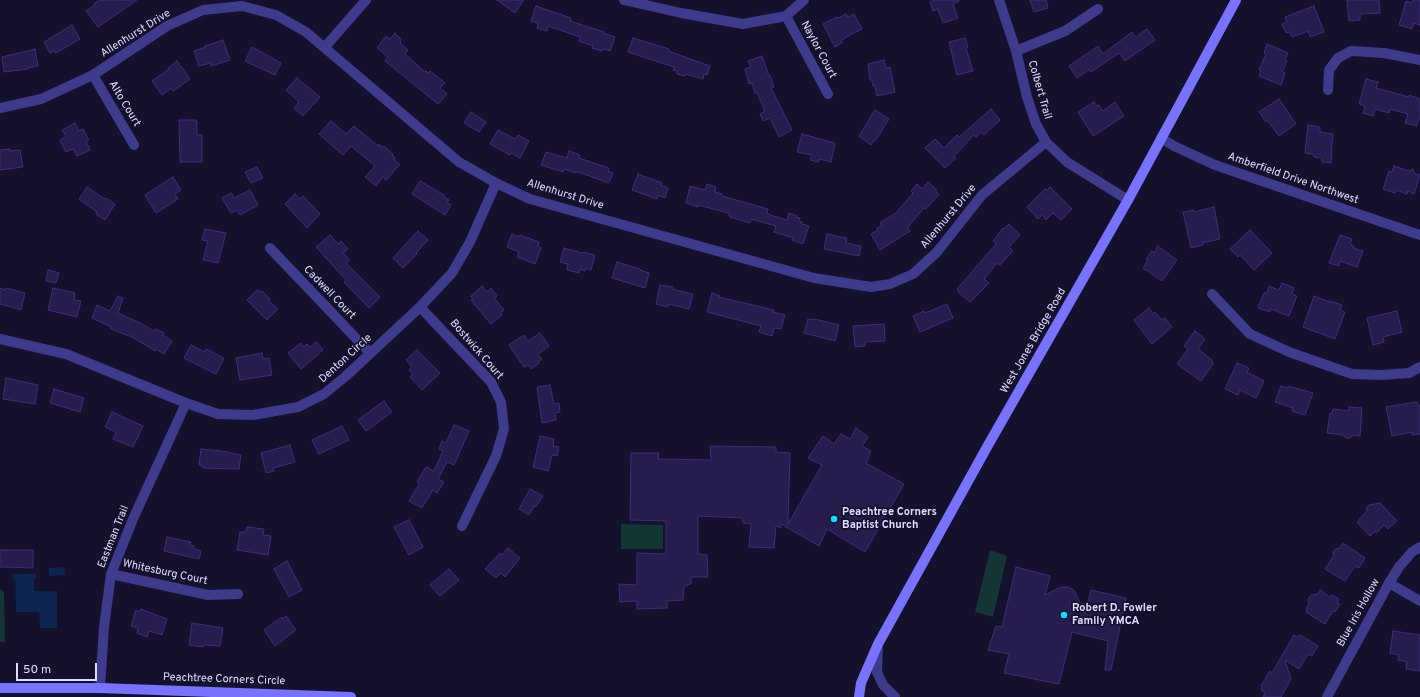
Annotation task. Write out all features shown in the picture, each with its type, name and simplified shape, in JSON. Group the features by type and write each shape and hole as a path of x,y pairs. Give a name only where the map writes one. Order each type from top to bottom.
{"street":[{"path":"325,47 366,0"},
{"path":"624,0 681,13 744,24 786,16 804,0"},
{"name":"Colbert Trail","path":"999,0 1016,51 1029,104 1036,124 1046,142 1067,162 1128,200"},
{"name":"West Jones Bridge Road","path":"859,697 861,683 878,644 987,447 1128,200 1236,0"},
{"name":"Allenhurst Drive","path":"0,108 41,99 93,75 167,26 203,10 242,6 276,15 306,32 460,162 496,183 530,199 814,278 872,287 890,284 913,274 938,252 982,195 1046,142"},
{"path":"1016,51 1065,31 1098,9"},
{"name":"Naylor Court","path":"786,16 828,94"},
{"path":"1328,90 1329,70 1338,58 1351,51 1384,53 1420,60"},
{"name":"Alto Court","path":"93,75 134,145"},
{"name":"Amberfield Drive Northwest","path":"1161,138 1174,146 1215,165 1420,235"},
{"name":"Denton Circle","path":"0,339 66,354 186,403 218,414 253,415 298,407 324,394 346,376 420,307 452,273 470,242 496,183"},
{"name":"Cadwell Court","path":"270,248 370,353"},
{"path":"1212,294 1250,334 1289,352 1352,374 1381,375 1409,373 1420,367"},
{"name":"Bostwick Court","path":"420,307 491,382 501,402 504,429 496,456 462,526"},
{"name":"Eastman Trail","path":"100,688 104,627 111,574 133,519 186,403"},
{"name":"Blue Iris Hollow","path":"1327,697 1389,583 1399,567 1412,552 1420,547"},
{"name":"Whitesburg Court","path":"111,574 208,595 238,594"},
{"path":"1389,583 1420,601"},
{"path":"878,644 877,672 883,685 895,697"},
{"name":"Peachtree Corners Circle","path":"0,688 100,688 351,697"}],"green space":[{"path":"621,524 663,525 663,549 621,549"},
{"path":"990,550 1007,556 993,617 975,612"},
{"path":"0,589 4,592 5,642 0,642"}],"water":[{"path":"64,567 65,575 49,576 49,568"},
{"path":"13,574 36,574 36,578 34,578 34,591 57,591 57,628 40,628 39,612 16,612 15,579 13,578"}],"building":[{"path":"99,0 137,0 98,27 86,11 95,5 94,4"},
{"path":"497,0 524,0 515,13"},
{"path":"935,0 959,0 953,4 958,18 943,23 938,9 933,11 930,2"},
{"path":"1030,0 1046,0 1048,8 1034,12"},
{"path":"1347,0 1379,0 1380,13 1360,14 1360,20 1349,21"},
{"path":"1413,0 1420,0 1420,25 1414,23 1412,29 1399,25 1406,1 1412,3"},
{"path":"536,6 571,18 570,21 615,37 610,51 603,49 602,51 592,48 593,46 579,41 580,37 548,26 547,31 537,28 538,23 531,21"},
{"path":"1314,6 1324,32 1310,37 1308,31 1292,37 1290,32 1286,33 1282,24 1287,22 1285,17"},
{"path":"846,14 848,17 854,14 862,29 848,36 841,41 842,43 835,47 823,24"},
{"path":"72,25 80,39 56,53 54,51 50,53 44,42"},
{"path":"1147,29 1155,40 1125,61 1119,53 1091,72 1089,70 1077,78 1069,66 1098,46 1103,54 1132,32 1136,37"},
{"path":"395,33 400,38 401,44 408,50 405,54 425,72 426,71 428,73 430,71 445,83 440,88 447,94 438,104 385,61 388,57 377,48 386,36 390,39"},
{"path":"633,38 669,49 668,51 710,66 707,75 704,74 703,79 685,74 685,76 677,74 677,71 673,70 674,67 628,52"},
{"path":"965,38 968,47 966,48 973,71 957,75 949,42"},
{"path":"223,40 230,60 211,66 210,63 199,66 194,51"},
{"path":"1267,44 1288,53 1285,60 1287,61 1282,72 1285,73 1281,85 1259,76 1261,71 1259,70 1266,54 1264,53"},
{"path":"252,47 281,63 275,75 245,61"},
{"path":"35,49 38,66 27,68 28,69 4,72 2,57"},
{"path":"762,56 774,87 771,88 792,130 779,137 770,118 763,121 760,114 765,111 757,93 755,93 752,83 749,84 745,69 751,67 748,61"},
{"path":"884,60 886,68 890,67 895,92 877,96 875,86 873,86 872,80 870,80 868,64"},
{"path":"177,61 190,79 173,91 171,88 162,95 152,81 169,69 168,68"},
{"path":"297,78 320,97 303,116 294,108 299,102 286,90"},
{"path":"1366,79 1378,82 1376,88 1409,97 1409,95 1420,99 1420,120 1418,120 1417,126 1405,123 1408,114 1390,109 1389,113 1375,109 1373,116 1363,113 1365,106 1359,104"},
{"path":"1279,99 1296,124 1279,136 1259,112"},
{"path":"1094,102 1097,106 1099,105 1103,111 1115,102 1124,116 1093,136 1078,112"},
{"path":"991,109 1000,120 984,135 981,132 976,137 974,135 954,156 956,158 945,168 925,148 935,139 944,148 957,135 959,137"},
{"path":"875,110 889,119 871,145 859,136"},
{"path":"471,112 486,122 479,132 464,123"},
{"path":"179,120 197,121 197,135 202,135 202,162 180,162"},
{"path":"331,121 346,134 354,126 378,146 379,144 382,147 384,146 393,154 392,155 395,158 394,160 400,164 386,180 383,177 376,186 365,177 375,166 351,146 343,155 319,134"},
{"path":"75,123 79,131 83,129 89,140 86,141 90,150 77,156 73,149 66,152 60,140 66,136 62,130"},
{"path":"1308,125 1320,127 1320,132 1333,134 1331,163 1322,162 1322,158 1314,157 1313,154 1305,153"},
{"path":"498,130 515,139 518,135 529,141 520,158 511,153 510,155 490,144"},
{"path":"802,134 835,143 831,162 819,159 818,162 810,160 812,155 797,152"},
{"path":"10,149 10,151 20,150 23,167 0,170 0,150"},
{"path":"569,151 580,155 579,158 609,168 608,171 613,173 609,183 575,171 575,173 564,169 563,172 541,165 546,152 567,158"},
{"path":"1394,166 1409,171 1413,169 1415,174 1420,175 1414,194 1408,191 1407,194 1396,190 1395,193 1383,189 1389,171 1392,172"},
{"path":"257,167 263,178 251,183 245,172"},
{"path":"638,174 662,183 661,185 668,188 665,198 658,195 657,199 632,190"},
{"path":"173,177 181,190 175,194 178,199 156,213 145,195"},
{"path":"420,181 444,195 444,197 449,200 447,202 451,205 445,215 412,194"},
{"path":"928,182 939,194 926,209 924,208 908,227 910,231 880,250 871,234 878,230 877,228 882,225 880,223 896,213 913,193 911,191 917,184 922,189"},
{"path":"707,184 716,187 715,192 722,194 722,196 768,209 767,214 787,220 789,213 797,216 796,217 800,218 799,221 802,222 802,224 809,226 803,244 792,240 793,238 774,232 776,226 751,219 750,223 730,217 728,213 686,203 690,186 705,190"},
{"path":"87,187 115,204 105,220 79,199"},
{"path":"1050,187 1072,209 1061,220 1053,213 1046,220 1042,215 1038,219 1027,207 1045,189 1047,190"},
{"path":"250,190 258,205 240,215 237,210 231,213 222,198 231,193 234,198"},
{"path":"295,194 300,199 303,196 320,214 307,228 285,204"},
{"path":"1214,207 1220,239 1202,243 1203,245 1191,248 1183,212 1194,210 1194,212"},
{"path":"1009,224 1020,235 1009,247 1013,251 1000,265 997,263 984,279 989,283 970,302 958,292 959,291 957,289 996,244 993,241 1003,228 1004,229"},
{"path":"205,229 226,233 218,263 203,260 208,241 202,240"},
{"path":"1250,230 1272,253 1254,270 1240,255 1238,257 1230,249"},
{"path":"418,231 428,240 403,268 393,258"},
{"path":"512,234 519,237 520,235 539,242 538,246 541,248 535,264 517,257 519,252 507,247"},
{"path":"827,234 847,238 846,243 861,246 859,256 824,249"},
{"path":"330,235 338,244 341,241 348,249 343,253 350,260 346,263 380,297 369,308 344,282 346,280 316,247"},
{"path":"1340,235 1352,239 1350,244 1354,246 1353,248 1363,251 1357,267 1340,261 1339,266 1329,263"},
{"path":"1158,246 1177,260 1162,281 1143,268 1148,260 1146,259 1152,251 1154,253"},
{"path":"564,248 595,255 591,270 586,268 585,271 580,269 579,273 567,270 568,264 560,262"},
{"path":"617,262 649,273 645,288 612,278"},
{"path":"48,270 59,273 56,283 46,281"},
{"path":"1282,283 1294,288 1292,294 1297,296 1289,316 1271,309 1270,312 1258,308 1264,293 1267,293 1269,286 1279,290"},
{"path":"660,285 673,287 672,289 693,294 689,309 668,304 668,307 656,304"},
{"path":"482,286 487,292 491,288 497,296 494,298 504,310 500,313 502,315 491,324 471,300 473,299 471,296"},
{"path":"0,288 25,293 21,310 0,304"},
{"path":"53,288 75,293 74,300 81,301 77,317 48,310"},
{"path":"257,290 260,292 262,291 270,299 269,301 278,309 267,320 247,300"},
{"path":"712,293 720,296 719,297 774,310 773,312 785,315 781,329 774,328 772,336 759,332 761,326 707,312"},
{"path":"118,296 123,298 118,313 154,331 156,329 164,333 163,335 172,341 164,354 156,349 155,351 132,337 111,329 111,327 92,318 97,305 110,311"},
{"path":"1314,296 1342,305 1340,310 1345,312 1335,339 1303,327"},
{"path":"947,304 953,318 920,332 913,316"},
{"path":"1149,308 1153,314 1155,312 1162,320 1165,318 1172,327 1152,344 1134,320"},
{"path":"1397,311 1402,332 1383,337 1384,342 1373,345 1367,318"},
{"path":"808,319 815,319 839,325 835,341 804,333"},
{"path":"884,324 885,341 865,342 865,346 855,347 853,326"},
{"path":"1195,331 1205,339 1198,349 1212,360 1213,364 1201,381 1177,364 1188,349 1184,346"},
{"path":"540,333 549,346 538,354 542,359 538,362 539,363 531,369 528,365 524,367 509,345 524,335 528,341"},
{"path":"316,342 323,350 301,369 288,353 301,343 304,347 307,344 310,347"},
{"path":"191,345 205,352 206,349 224,358 216,374 184,358"},
{"path":"417,350 440,373 422,390 410,377 413,374 409,370 412,367 406,360"},
{"path":"262,353 263,359 269,358 272,375 240,380 236,358"},
{"path":"1237,363 1249,368 1247,372 1264,381 1256,398 1240,390 1238,395 1225,389"},
{"path":"6,378 38,385 35,404 3,399"},
{"path":"550,385 554,404 559,403 560,412 555,413 556,420 542,423 537,387"},
{"path":"1281,386 1288,388 1288,386 1313,393 1305,415 1292,411 1293,408 1275,402"},
{"path":"54,389 84,398 80,412 50,403"},
{"path":"384,401 392,412 366,431 358,420"},
{"path":"1416,402 1420,406 1420,434 1412,435 1412,432 1392,436 1386,407"},
{"path":"1349,407 1362,408 1360,436 1353,435 1350,438 1346,438 1343,435 1327,433 1330,413 1332,414 1333,409 1349,411"},
{"path":"112,412 143,426 133,447 113,439 116,432 105,427"},
{"path":"454,425 469,431 454,465 447,462 438,479 444,482 437,493 433,490 422,508 409,501 419,484 417,482 426,467 434,471 443,451 439,449 442,441 446,443"},
{"path":"342,426 349,440 319,454 312,440"},
{"name":"Peachtree Corners Baptist Church","path":"856,428 868,437 862,446 871,451 866,463 904,484 865,552 827,529 819,546 781,524 781,528 776,526 774,548 749,547 751,524 743,523 742,518 698,516 698,554 707,555 708,577 691,577 691,584 684,586 683,600 667,601 667,608 637,609 637,601 620,602 619,584 637,585 637,553 666,554 666,521 630,520 631,453 659,453 658,459 711,460 710,446 776,447 776,452 790,453 788,524 822,465 808,458 823,436 834,444 841,434 850,439"},
{"path":"540,436 554,439 553,446 559,447 557,456 552,455 548,471 533,467"},
{"path":"290,445 295,462 273,468 274,471 266,473 261,453"},
{"path":"201,449 241,455 239,469 203,468 203,466 199,465"},
{"path":"530,489 543,496 536,507 534,506 529,515 519,509"},
{"path":"1380,503 1397,521 1388,529 1384,525 1376,533 1375,531 1370,536 1357,522 1367,511 1367,507 1369,505"},
{"path":"409,520 423,547 409,555 394,527"},
{"path":"247,527 264,529 263,535 271,536 268,555 237,550 240,532 246,532"},
{"path":"167,537 191,542 190,545 194,546 194,549 201,551 199,559 164,551"},
{"path":"1343,543 1365,558 1359,568 1355,566 1345,581 1325,569 1334,555 1333,553 1335,549 1340,548"},
{"path":"508,548 520,558 505,577 501,573 496,578 485,569 500,553 502,555"},
{"path":"0,550 33,550 33,568 0,567"},
{"path":"287,561 302,590 289,597 274,569"},
{"name":"Robert D. Fowler Family YMCA","path":"1016,567 1050,576 1045,595 1061,587 1068,587 1074,590 1085,614 1091,590 1126,598 1111,670 1105,670 1108,641 1072,632 1059,684 1004,673 1009,654 988,650 996,626 1002,627"},
{"path":"449,569 459,580 440,596 430,585"},
{"path":"1320,590 1330,597 1332,595 1339,599 1337,603 1340,604 1335,612 1333,611 1325,624 1306,612 1309,604 1308,599 1311,595 1318,594"},
{"path":"141,609 167,619 162,635 149,631 147,637 137,633 138,628 131,626 136,610 140,612"},
{"path":"286,616 296,630 275,646 264,630 282,617 283,619"},
{"path":"192,623 223,628 220,646 204,645 203,647 189,645"},
{"path":"1393,631 1420,635 1420,671 1406,669 1407,662 1398,660 1399,655 1390,653"},
{"path":"1294,635 1299,637 1300,635 1318,646 1312,656 1308,654 1299,669 1285,660 1291,679 1281,697 1263,697 1265,693 1261,690 1261,686 1270,671 1272,673"}],"place":[{"name":"Peachtree Corners Baptist Church","path":"834,519"},
{"name":"Robert D. Fowler Family YMCA","path":"1064,615"}]}
